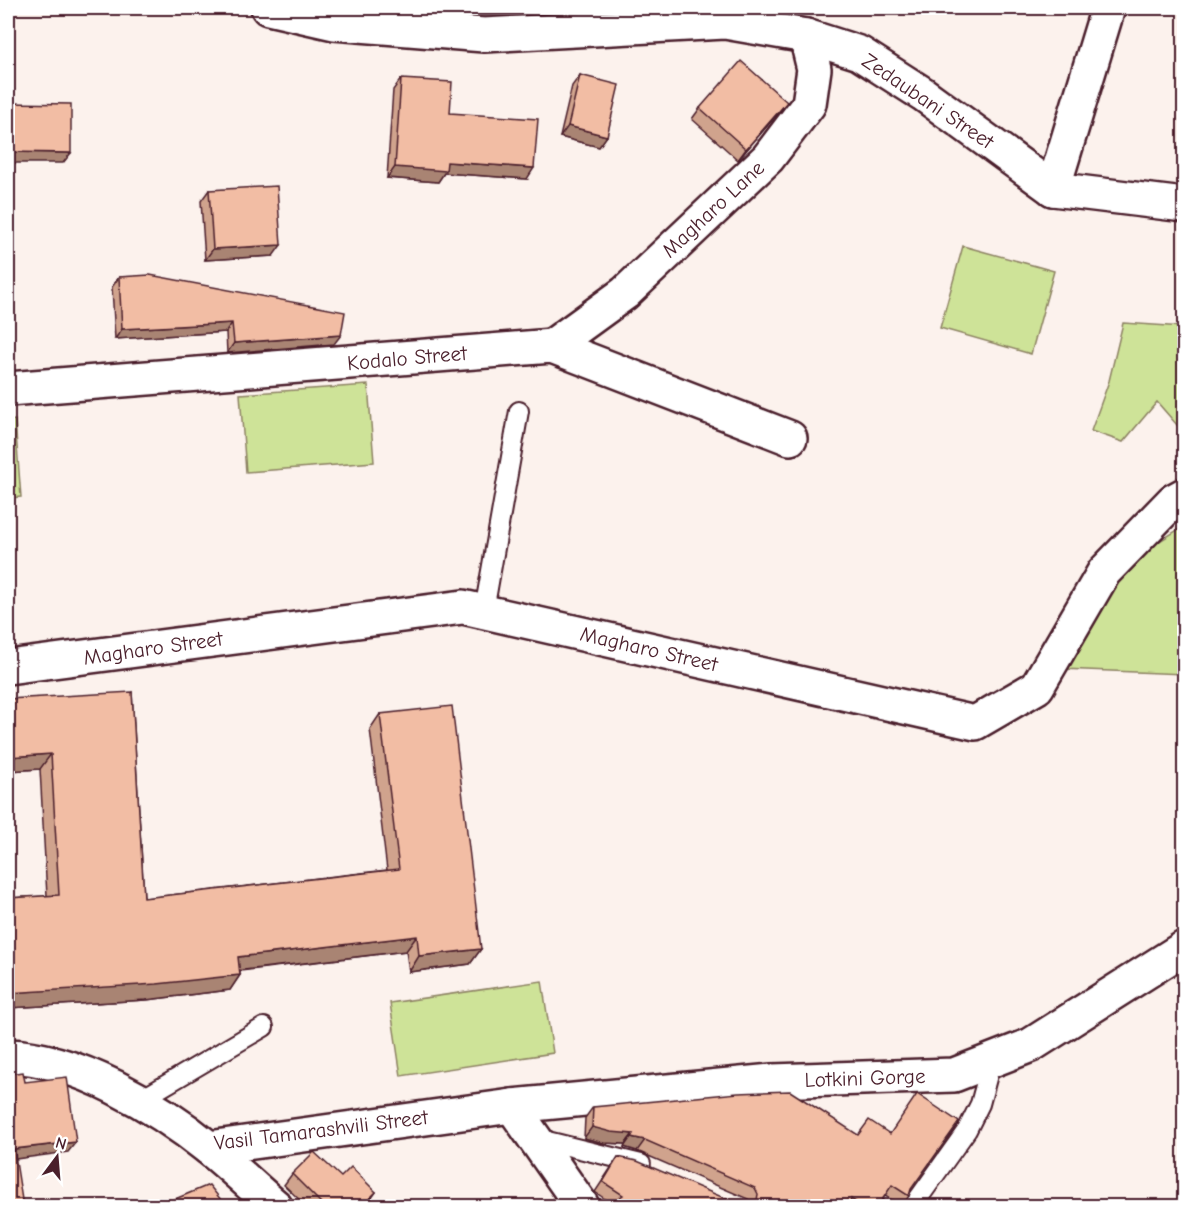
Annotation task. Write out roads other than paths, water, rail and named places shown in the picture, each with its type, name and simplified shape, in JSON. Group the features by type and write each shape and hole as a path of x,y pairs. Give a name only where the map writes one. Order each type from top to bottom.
{"street":[{"name":"Zedaubani Street","path":"268,8 334,23 484,35 725,22 806,36 859,53 923,94 1053,189 1185,205"},
{"path":"1053,189 1108,8"},
{"name":"Magharo Lane","path":"552,346 625,293 768,158 810,104 814,69 806,36"},
{"name":"Kodalo Street","path":"8,389 552,346 790,438"},
{"name":"Magharo Street","path":"8,667 463,607 975,723 1037,687 1104,572 1173,501 1185,495"},
{"name":"Lotkini Gorge","path":"512,1106 772,1081 954,1075 1031,1045 1184,951"},
{"name":"Vasil Tamarashvili Street","path":"8,1056 23,1056 77,1070 140,1100 209,1148 512,1106"},
{"path":"512,1106 582,1206"},
{"path":"209,1148 275,1206"}],"lane":[{"path":"484,611 519,411"},
{"path":"140,1100 264,1027"},
{"path":"913,1206 967,1130 980,1104 992,1060"},
{"path":"535,1138 633,1161 654,1170"}]}
